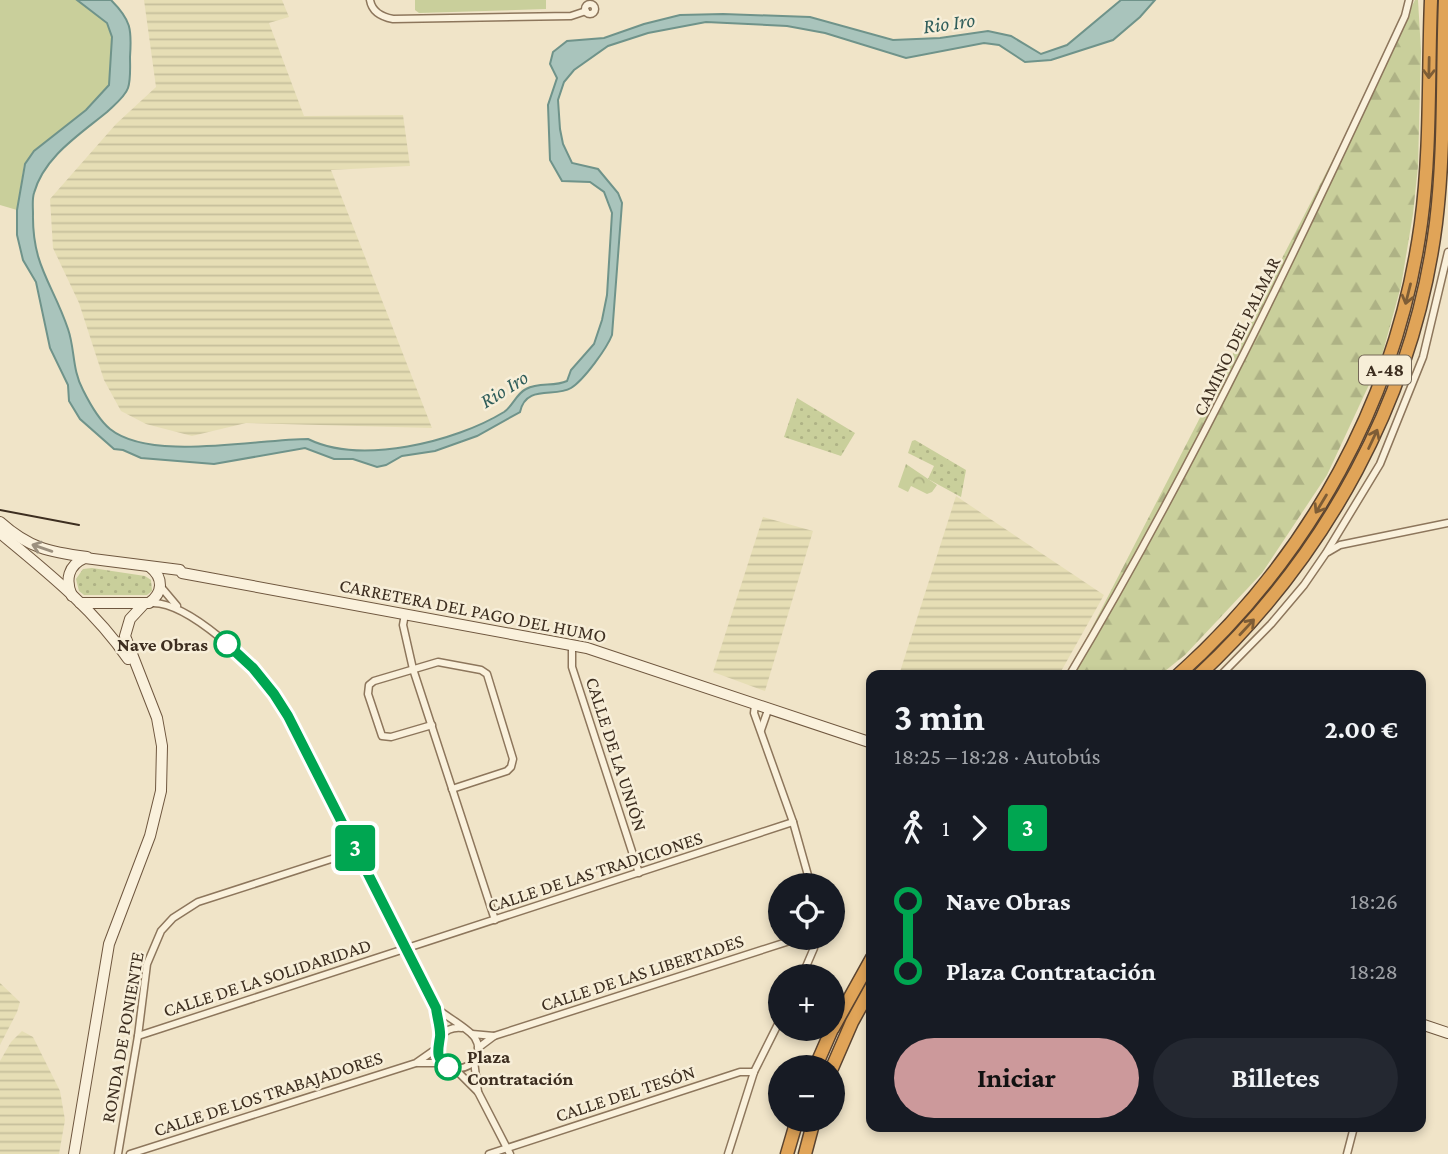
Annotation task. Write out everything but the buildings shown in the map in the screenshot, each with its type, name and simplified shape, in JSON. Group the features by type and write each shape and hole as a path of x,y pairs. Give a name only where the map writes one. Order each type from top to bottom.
{"highway":[{"name":"A-48","path":"1183,670 1246,607 1297,541 1348,455 1380,384 1408,292 1421,222 1427,153 1430,0"},
{"name":"A-48","path":"1204,670 1259,614 1317,538 1362,463 1397,380 1417,318 1436,223 1442,153 1445,0"},
{"path":"845,1006 866,969"},
{"path":"838,1055 866,997"},
{"path":"787,1154 793,1132"},
{"path":"805,1154 811,1132"}],"main road":[{"name":"CARRETERA DEL PAGO DEL HUMO","path":"0,522 33,546 53,552 180,570 182,573 572,644 767,713 866,741"},
{"path":"0,533 109,632 139,673"},
{"path":"76,600 68,585 69,572 80,560 91,557"},
{"path":"150,567 158,575 161,585"},
{"path":"74,1154 109,944 150,835 161,791 163,762 160,731 154,707 127,644 125,631 130,619 157,595 169,576 182,573"},
{"path":"76,600 146,604"},
{"path":"1426,1026 1448,1034"}],"street":[{"path":"370,0 371,7 377,13 393,19 571,16 586,6 592,14 595,4"},
{"name":"CAMINO DEL PALMAR","path":"1073,670 1192,460 1257,330 1405,16 1409,0"},
{"path":"1226,670 1304,585 1380,464 1411,390 1432,326 1448,252"},
{"path":"1326,553 1340,545 1448,523"},
{"path":"161,585 178,608"},
{"path":"146,604 158,602 178,608 215,634 239,655 274,694 436,1008 440,1037 436,1049 443,1063 455,1069 478,1092 508,1151"},
{"path":"405,613 403,625 413,669 495,919"},
{"name":"CALLE DE LA UNIÓN","path":"572,644 572,667 639,873"},
{"path":"432,725 391,737 382,736 368,688 372,683 413,669 443,663 481,670 489,677 513,759 511,767 452,789"},
{"path":"755,709 807,873"},
{"path":"761,730 767,713"},
{"name":"CALLE DE LAS TRADICIONES","path":"406,949 793,822"},
{"name":"RONDA DE PONIENTE","path":"118,1154 147,964 161,931 173,918 198,902 356,851"},
{"name":"CALLE DE LAS LIBERTADES","path":"478,1048 494,1036 768,948"},
{"name":"CALLE DE LA SOLIDARIDAD","path":"138,1036 406,949"},
{"path":"436,1008 472,1034 478,1048 474,1061 478,1092"},
{"path":"440,1037 450,1029 462,1028"},
{"name":"CALLE DE LAS LIBERTADES","path":"472,1034 494,1036"},
{"path":"728,1154 754,1072 770,1041"},
{"name":"CALLE DE LOS TRABAJADORES","path":"130,1154 416,1063 436,1049"},
{"path":"455,1069 468,1066 474,1061"},
{"name":"CALLE DE LOS TRABAJADORES","path":"416,1063 443,1063"},
{"name":"CALLE DEL TESÓN","path":"489,1154 508,1151 740,1072 754,1072"},
{"path":"1347,1154 1353,1132"}],"shaded area":[{"path":"144,0 282,0 289,17 269,23 304,116 403,115 410,166 331,170 432,428 246,423 192,436 146,424 121,411 104,380 79,303 53,248 50,199 116,124 156,87"},
{"path":"956,496 1104,595 1062,670 901,670"},
{"path":"763,517 813,531 765,691 713,672"},
{"path":"0,983 20,1002 0,1045"},
{"path":"22,1031 33,1037 60,1091 65,1120 59,1154 0,1154 0,1061 11,1042"}],"green space":[{"path":"0,0 77,0 107,23 112,37 109,85 86,110 34,151 24,164 17,210 0,205"},
{"path":"415,0 546,0 546,9 419,13 415,10"},
{"path":"1415,0 1418,0 1421,51 1418,166 1401,286 1381,359 1327,475 1262,573 1185,655 1166,670 1070,670"},
{"path":"797,398 855,433 841,456 784,437"},
{"path":"915,440 966,470 961,497 928,479 934,466 908,453 912,441"},
{"path":"906,464 937,485 932,492 927,494 911,486 908,492 898,487"},
{"path":"83,569 145,576 151,580 152,591 147,595 84,595 79,591 76,579"}],"water":[{"path":"77,0 111,0 123,13 131,39 129,84 122,98 54,158 39,180 33,198 36,248 44,274 68,329 77,375 91,405 110,429 128,439 151,444 177,447 308,439 330,447 380,450 434,441 484,423 504,412 526,389 567,381 571,370 594,344 607,295 612,213 604,192 590,182 562,181 550,160 548,105 557,78 550,64 553,52 567,41 604,38 680,15 723,14 810,17 893,40 940,38 988,31 1011,36 1041,54 1067,45 1121,0 1155,0 1113,40 1051,60 1025,62 999,45 984,43 906,58 825,33 787,26 706,22 648,33 608,46 574,70 564,82 558,100 563,144 572,163 598,169 618,193 622,203 612,335 609,341 588,371 571,388 528,398 520,412 477,436 435,451 402,456 377,467 353,459 334,459 305,448 214,464 141,458 114,449 80,419 69,401 68,385 50,348 36,282 23,260 17,235 17,210 25,164 34,151 86,110 109,85 112,37 107,23"}],"tram line":[{"path":"0,510 79,525"}],"bus line":[{"name":"3","path":"227,644 253,668 288,716 436,1008 440,1037 436,1049 439,1058 448,1067"}],"place":[{"name":"Nave Obras","path":"227,644"},
{"name":"Plaza Contratación","path":"448,1067"}],"water label":[{"name":"Rio Iro","path":"949,23"},
{"name":"Rio Iro","path":"504,389"}]}
